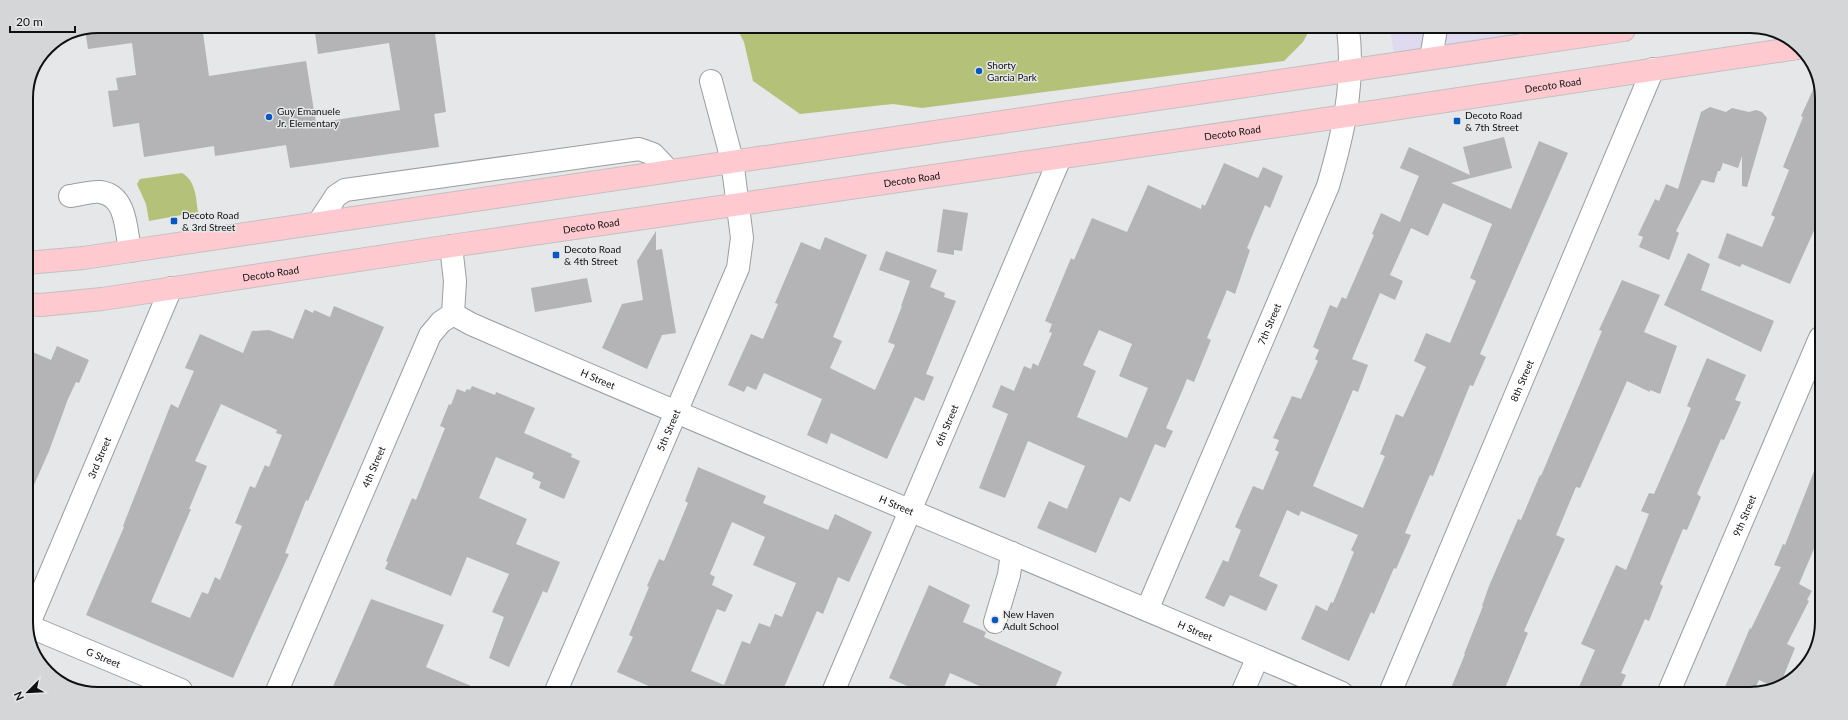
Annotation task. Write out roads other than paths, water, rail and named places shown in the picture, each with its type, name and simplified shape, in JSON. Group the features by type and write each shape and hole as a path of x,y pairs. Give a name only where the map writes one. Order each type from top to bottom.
{"main road":[{"path":"33,262 83,258 732,160 1431,58 1533,36 1578,33"},
{"name":"Decoto Road","path":"33,304 102,299 451,246 1346,116 1792,49"}],"street":[{"name":"7th Street","path":"1147,610 1328,186 1346,116 1350,70 1348,33"},
{"path":"1431,58 1435,33"},
{"name":"8th Street","path":"1393,687 1653,69"},
{"name":"5th Street","path":"558,687 738,268 742,238 732,160 710,81"},
{"name":"6th Street","path":"835,687 1060,158"},
{"path":"70,196 100,192 115,200 121,206 123,212 130,251"},
{"path":"451,246 455,281 453,314"},
{"name":"3rd Street","path":"33,612 171,288"},
{"name":"H Street","path":"453,314 470,324 675,414 1012,553 1328,687"},
{"name":"4th Street","path":"279,687 430,335 441,322 453,314"},
{"name":"9th Street","path":"1671,687 1815,350"},
{"path":"995,622 1009,575 1012,553"},
{"name":"G Street","path":"33,629 174,687"},
{"path":"1245,687 1258,657"}],"place":[{"name":"Shorty Garcia Park","path":"979,71"},
{"name":"Guy Emanuele Jr. Elementary","path":"269,117"},
{"name":"Decoto Road & 7th Street","path":"1457,121"},
{"name":"Decoto Road & 3rd Street","path":"174,221"},
{"name":"Decoto Road & 4th Street","path":"556,255"},
{"name":"New Haven Adult School","path":"995,620"}]}
